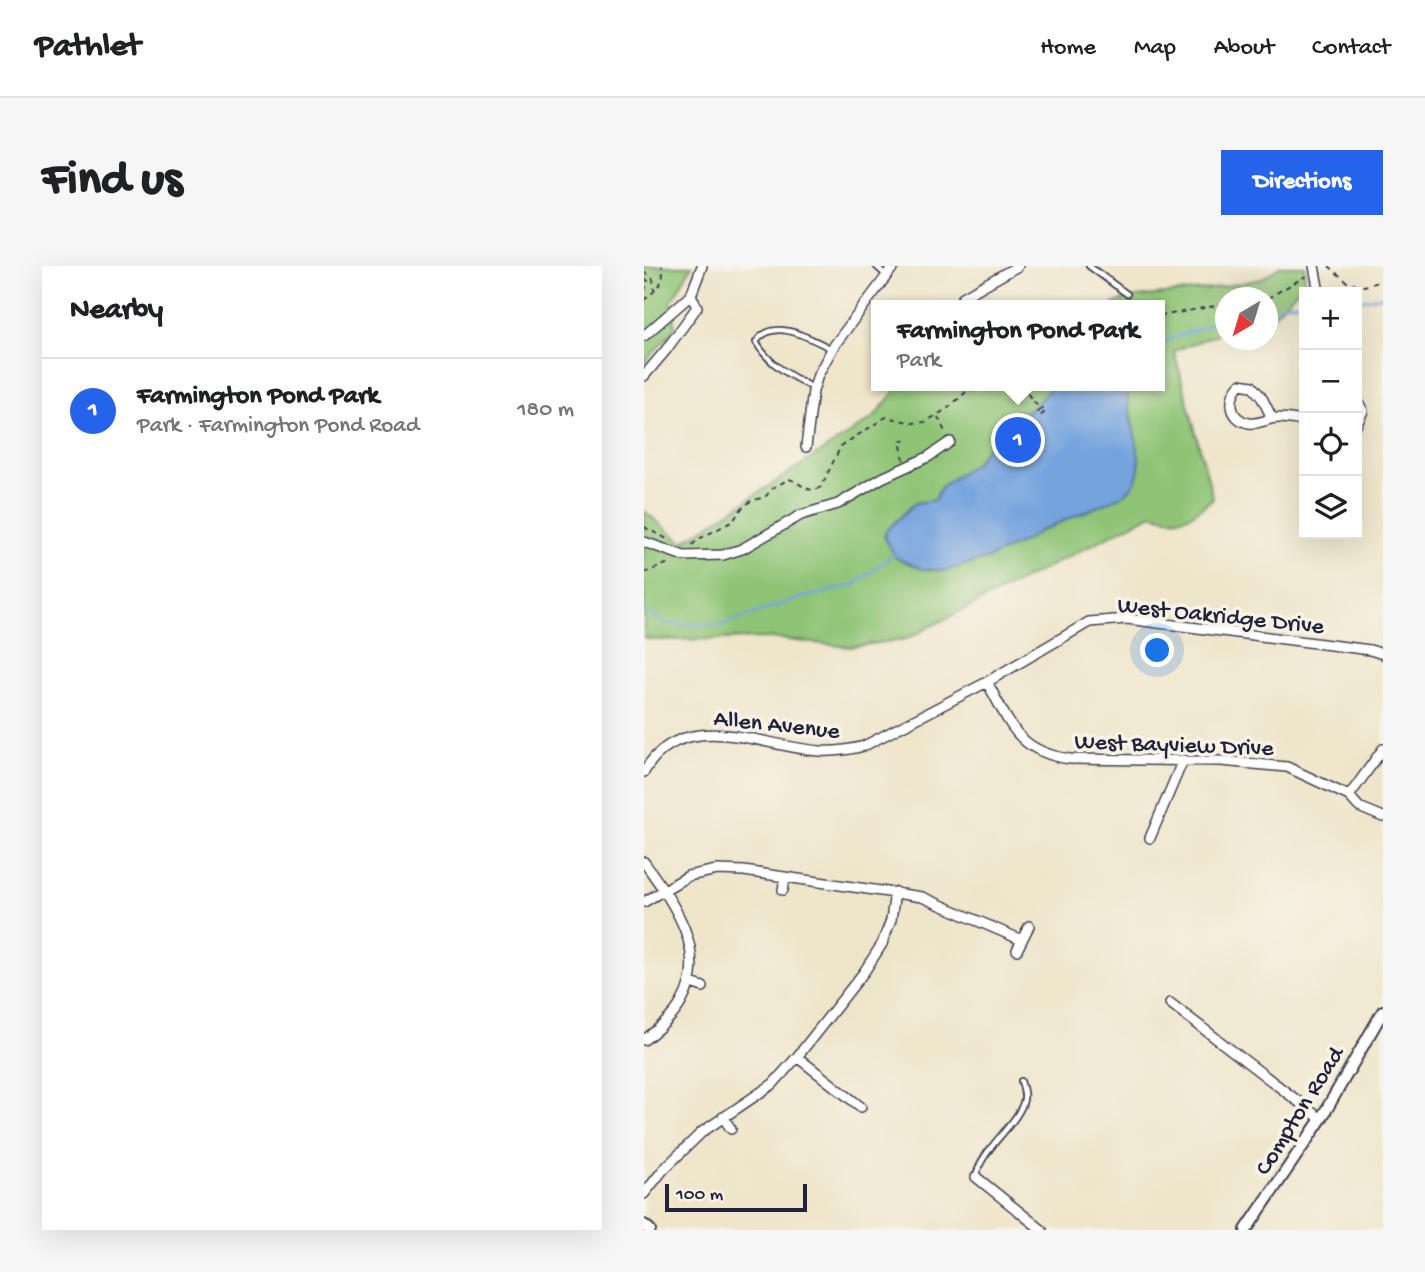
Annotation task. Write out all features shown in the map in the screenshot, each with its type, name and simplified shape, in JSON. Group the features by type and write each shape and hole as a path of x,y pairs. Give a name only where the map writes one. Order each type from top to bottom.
{"street":[{"path":"644,337 691,295 702,266"},
{"path":"806,447 818,375 832,349 894,266"},
{"path":"963,297 1018,266"},
{"path":"1314,267 1318,287"},
{"path":"644,376 697,307 691,295"},
{"path":"1272,418 1262,398 1252,386 1240,384 1231,400 1231,408 1236,417 1253,424 1272,418 1299,421"},
{"path":"644,542 682,556 713,556 742,549 801,515 838,504 950,442"},
{"name":"West Oakridge Drive","path":"987,682 1089,622 1127,619 1370,650 1383,654"},
{"name":"West Bayview Drive","path":"987,682 1017,734 1049,756 1070,759 1221,761 1287,767 1349,796 1359,807 1383,817"},
{"name":"Allen Avenue","path":"644,772 647,760 670,745 689,736 708,733 819,751 843,752 890,734 987,682"},
{"path":"1349,796 1383,749"},
{"path":"1150,838 1183,760"},
{"path":"644,862 664,890 686,932 692,954 691,983 681,1003 675,1012 644,1040"},
{"path":"644,902 688,876 717,870 922,897 1022,940"},
{"path":"783,890 785,877"},
{"path":"644,1194 663,1170 702,1132 773,1084 797,1057 864,972 882,944 891,920 895,892"},
{"path":"1017,950 1029,926"},
{"path":"691,983 703,987"},
{"path":"1170,1003 1321,1119"},
{"name":"Compton Road","path":"1246,1230 1321,1119 1383,1011"},
{"path":"797,1057 861,1107"},
{"path":"723,1117 731,1129"},
{"path":"976,1177 1042,1230"},
{"path":"644,1225 650,1230"}],"lane":[{"path":"876,266 886,275"},
{"path":"1089,266 1127,294"},
{"path":"814,388 783,371 768,358 756,342 767,332 795,331 832,349"},
{"path":"976,1177 981,1163 1023,1104 1021,1081"}],"path":[{"path":"644,300 662,281 662,266"},
{"path":"1329,266 1347,282 1364,286 1383,281"},
{"path":"1278,292 1305,277 1314,267"},
{"path":"644,272 653,279 654,291"},
{"path":"644,279 648,281 644,293"},
{"path":"1165,315 1215,306"},
{"path":"644,573 682,556 699,539 733,521 751,501 765,496 789,479 808,490 816,490 821,486 841,446 886,417 913,423 925,422 972,391"},
{"path":"1025,391 1040,410"},
{"path":"937,416 950,442"},
{"path":"908,467 901,454 900,441 910,440"},
{"path":"644,527 676,545"}],"green space":[{"path":"644,266 692,266 671,302 675,328 644,363"},
{"path":"1281,266 1305,266 1304,283 1278,311 1278,287 1222,287 1261,279"},
{"path":"1215,288 1215,335 1174,351 1213,498 1199,510 1179,518 1152,514 906,639 850,647 770,638 644,638 644,511 683,542 873,418 895,391 1165,391 1165,300 1122,300"}],"water":[{"path":"1129,391 1129,411 1139,458 1138,473 1132,486 1120,497 1040,531 989,558 944,571 922,569 896,558 884,537 886,531 915,503 935,500 941,487 975,463 1014,414 1031,409 1045,393"}],"waterway":[{"path":"1362,300 1383,296"},
{"path":"1278,306 1299,303"},
{"path":"1165,341 1215,323"},
{"path":"644,611 668,624 720,625 800,598 854,585 894,554"}],"place":[{"name":"Farmington Pond Park","path":"1018,440"}]}
